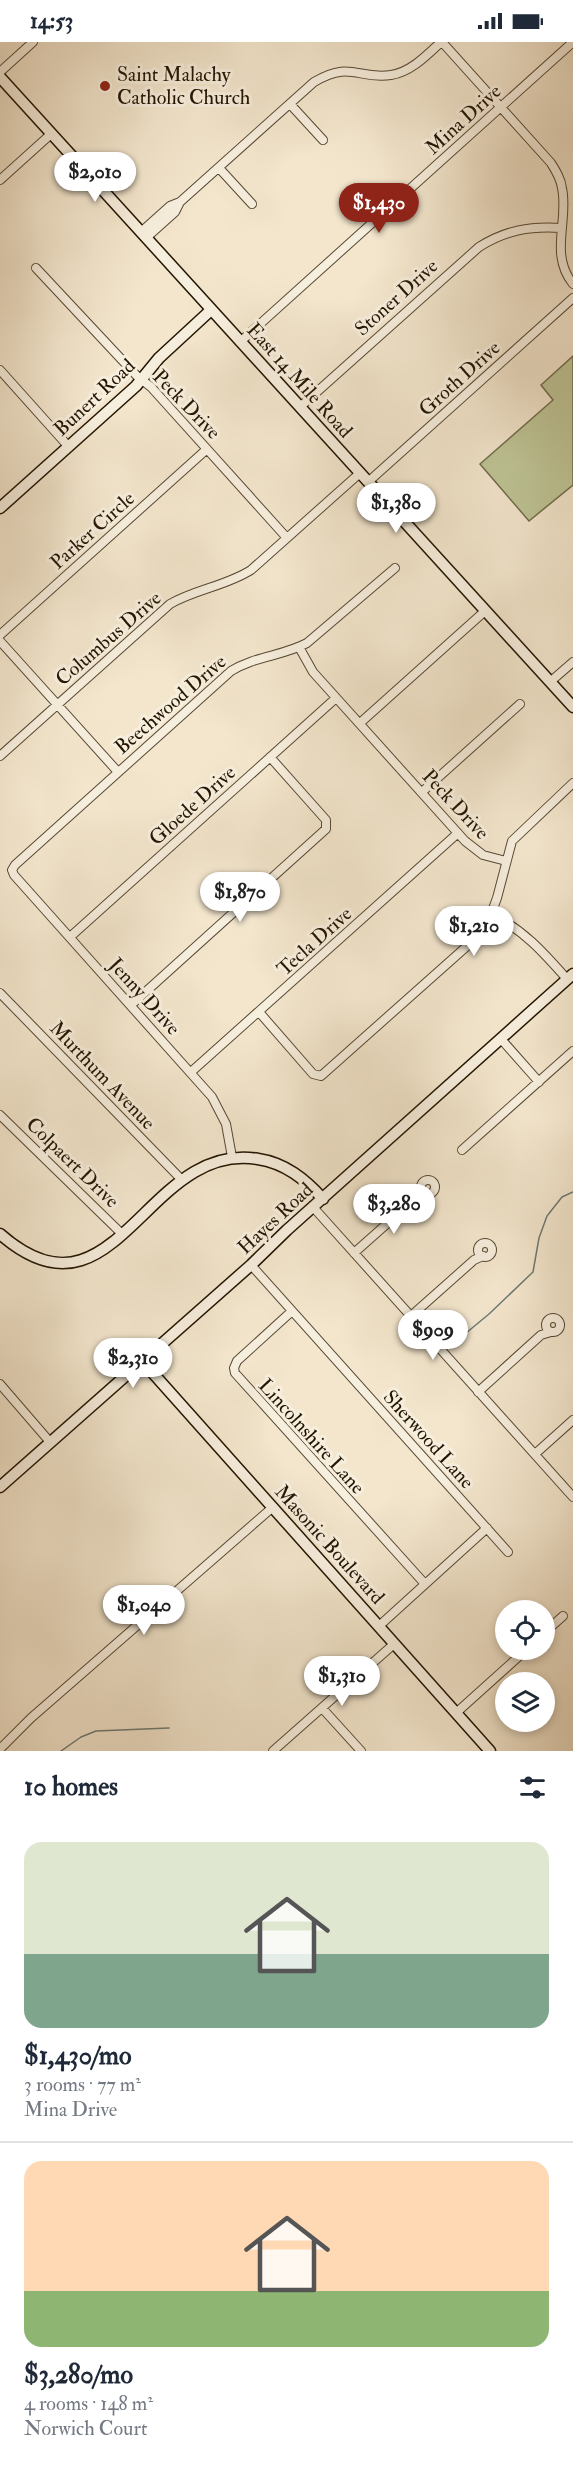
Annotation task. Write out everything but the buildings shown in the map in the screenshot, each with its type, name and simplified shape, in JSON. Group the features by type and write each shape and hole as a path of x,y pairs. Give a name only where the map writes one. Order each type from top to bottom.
{"street":[{"path":"0,72 33,42"},
{"path":"143,235 170,206 180,202 314,82 327,75 345,71 393,75 412,67 442,42 557,172 563,189 560,246 562,266 573,284"},
{"name":"Mina Drive","path":"240,342 573,42"},
{"name":"East 14 Mile Road","path":"0,77 573,707"},
{"path":"290,104 323,140"},
{"path":"0,180 51,134"},
{"path":"219,168 252,204"},
{"name":"Stoner Drive","path":"300,407 479,247 496,237 518,229 561,228"},
{"name":"Peck Drive","path":"36,268 207,449 287,538"},
{"name":"Groth Drive","path":"364,478 573,298"},
{"name":"Bunert Road","path":"0,507 142,380 159,358 212,310"},
{"path":"0,370 69,446"},
{"name":"Parker Circle","path":"0,635 207,449"},
{"name":"Columbus Drive","path":"0,756 170,604 193,592 241,576 364,478"},
{"name":"Beechwood Drive","path":"12,870 231,671 253,659 299,647 315,638 395,568"},
{"path":"360,723 485,611"},
{"path":"0,642 118,772"},
{"name":"Peck Drive","path":"299,647 313,672 458,833 483,855 506,861"},
{"path":"550,682 573,662"},
{"name":"Gloede Drive","path":"70,937 336,698"},
{"path":"422,792 520,704"},
{"path":"131,1005 328,826 326,820 270,757"},
{"path":"259,1012 313,1074 319,1077 466,947 491,914 509,846 515,836 573,783"},
{"name":"Tecla Drive","path":"191,1072 458,833"},
{"name":"Jenny Drive","path":"12,870 14,875 212,1097 222,1113 230,1140 232,1157"},
{"path":"491,914 528,938 570,977"},
{"name":"Hayes Road","path":"0,1487 143,1362 570,977"},
{"name":"Murthum Avenue","path":"0,994 182,1179"},
{"path":"501,1039 539,1082"},
{"path":"462,1150 573,1051"},
{"name":"Colpaert Drive","path":"0,1115 122,1234"},
{"path":"0,1234 31,1257 48,1263 80,1262 97,1254 122,1234 182,1179 203,1166 232,1157 266,1160 281,1165 305,1180 323,1199"},
{"path":"354,1253 424,1190"},
{"path":"313,1207 573,1497"},
{"path":"411,1316 481,1253"},
{"name":"Sherwood Lane","path":"251,1265 508,1552"},
{"name":"Lincolnshire Lane","path":"292,1311 237,1361 234,1368 235,1373 424,1584"},
{"path":"478,1392 548,1329"},
{"name":"Masonic Boulevard","path":"143,1362 490,1751"},
{"path":"0,1384 50,1442"},
{"path":"535,1454 573,1420"},
{"path":"0,1749 273,1507"},
{"path":"379,1626 487,1528"},
{"path":"555,1623 563,1616"},
{"path":"273,1751 394,1644"},
{"path":"456,1713 515,1660"},
{"path":"322,1708 361,1751"}],"green space":[{"path":"573,356 573,485 529,521 480,464 553,400 541,385"}],"waterway":[{"path":"454,1343 489,1314 533,1272 539,1238 547,1216 562,1197 573,1192"},
{"path":"61,1751 81,1737 96,1731 169,1728"}],"place":[{"name":"Saint Malachy Catholic Church","path":"105,86"}]}
